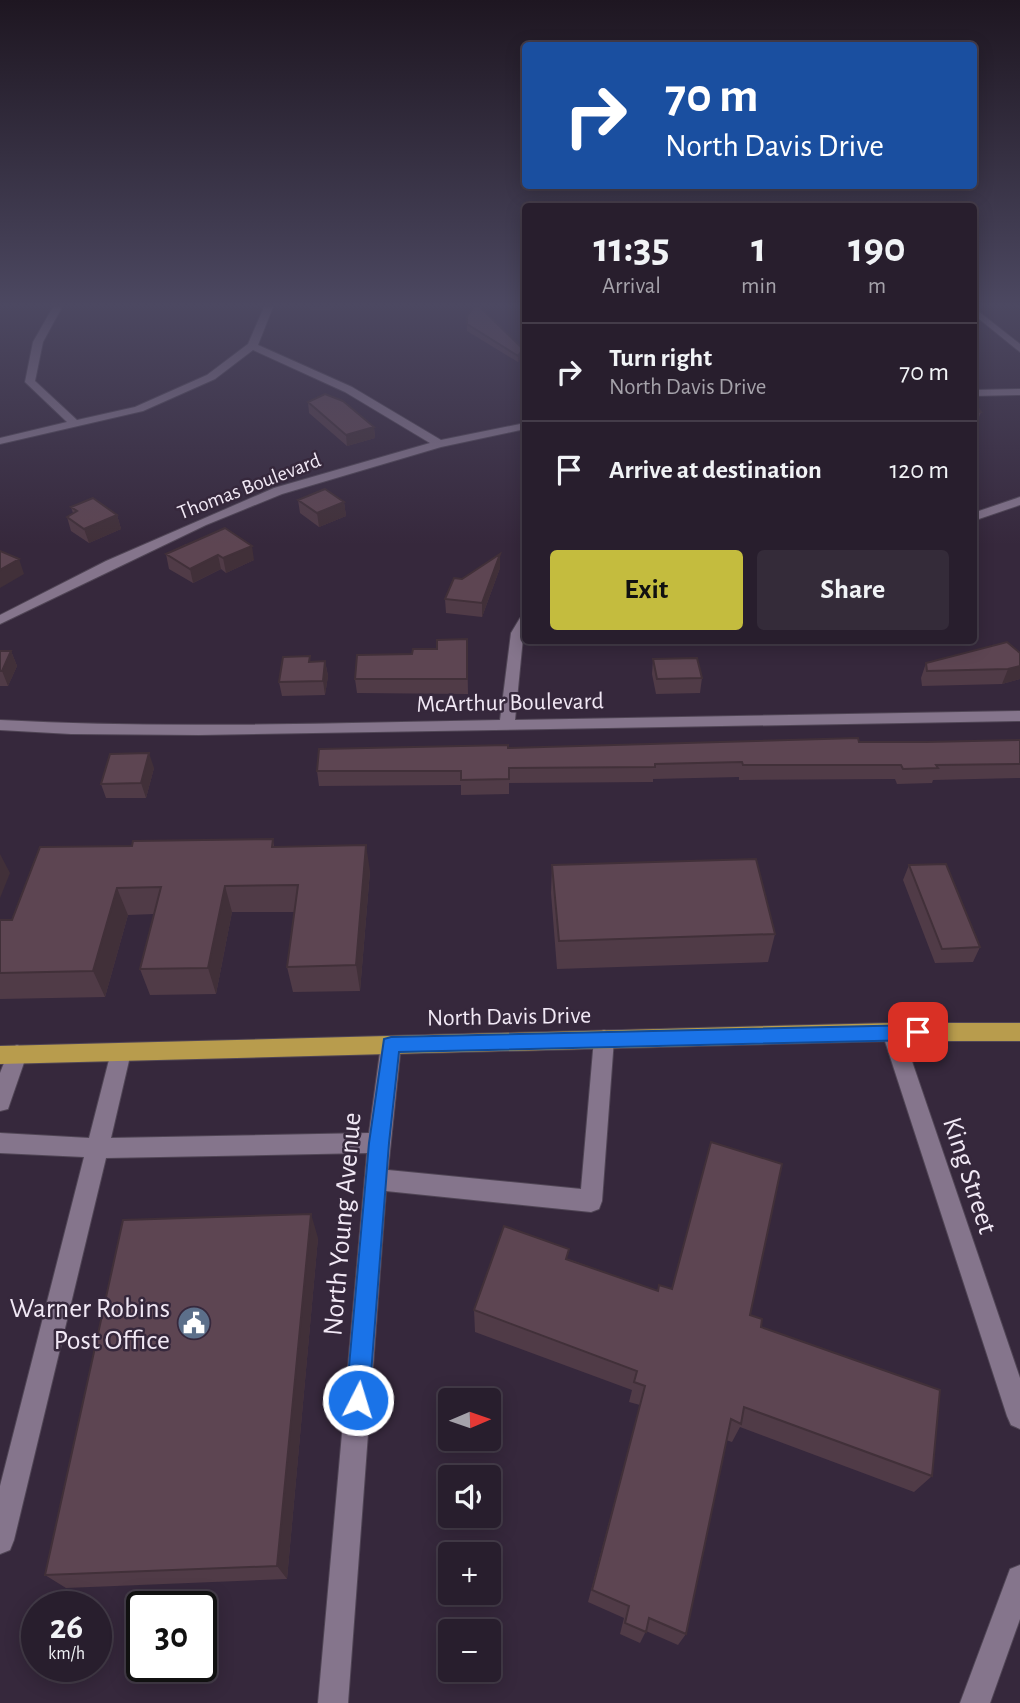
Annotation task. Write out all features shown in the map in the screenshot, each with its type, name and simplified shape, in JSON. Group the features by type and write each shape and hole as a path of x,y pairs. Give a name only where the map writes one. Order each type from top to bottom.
{"main road":[{"name":"North Davis Drive","path":"9,1054 892,1032 1020,1032"}],"street":[{"path":"35,386 76,425"},
{"path":"0,441 76,425 166,398 191,386"},
{"path":"343,386 386,409 439,444"},
{"path":"977,393 1020,392"},
{"name":"Thomas Boulevard","path":"0,620 111,564 265,496 439,444 522,427"},
{"path":"977,516 1020,501"},
{"path":"507,724 518,633 522,626"},
{"name":"McArthur Boulevard","path":"0,725 71,729 199,730 1020,716"},
{"name":"King Street","path":"892,1032 1020,1416"},
{"path":"376,1180 591,1201 604,1040"},
{"name":"North Young Avenue","path":"333,1703 379,1143 391,1045"},
{"path":"0,1540 121,1052"},
{"path":"0,1102 9,1054"},
{"path":"0,1143 97,1148 379,1143"},
{"path":"975,1703 1020,1579"}],"building":[{"path":"325,394 343,401 374,427 346,435 308,402"},
{"path":"325,489 344,502 317,513 298,500"},
{"path":"93,498 117,515 84,529 67,517 77,511 71,507"},
{"path":"225,528 252,546 223,558 218,555 190,569 166,554"},
{"path":"0,551 19,559 0,570"},
{"path":"500,554 482,603 445,599 454,578 462,579"},
{"path":"467,639 467,679 355,679 357,655 412,654 413,649 437,649 437,640"},
{"path":"1007,642 1020,653 1020,666 1008,669 927,671 926,663"},
{"path":"0,651 11,651 2,671 0,671"},
{"path":"310,656 309,662 325,661 323,681 279,682 283,657"},
{"path":"697,658 702,678 657,679 653,659"},
{"path":"858,738 859,742 1020,740 1020,764 936,765 938,768 903,769 901,765 743,765 742,762 655,764 655,767 509,768 509,779 461,780 461,771 317,771 319,749 508,745 508,748"},
{"path":"149,753 141,783 101,784 110,754"},
{"path":"273,839 272,847 366,845 356,965 287,967 298,885 225,886 208,968 140,969 161,887 117,888 93,971 0,973 0,920 12,920 40,847 132,846 133,841"},
{"path":"756,859 775,934 559,941 552,865"},
{"path":"946,864 980,947 942,949 909,865"},
{"path":"711,1142 782,1164 750,1315 762,1319 761,1327 940,1390 932,1476 744,1407 741,1424 731,1419 686,1634 649,1618 646,1632 625,1623 629,1606 592,1590 645,1386 634,1382 637,1371 474,1310 504,1226 569,1249 566,1259 658,1291 659,1285 672,1289"},
{"path":"311,1214 277,1566 45,1575 123,1220"}],"place":[{"name":"Warner Robins Post Office","path":"194,1323"}],"route":[{"path":"358,1400 379,1143 391,1045 918,1032"}]}
